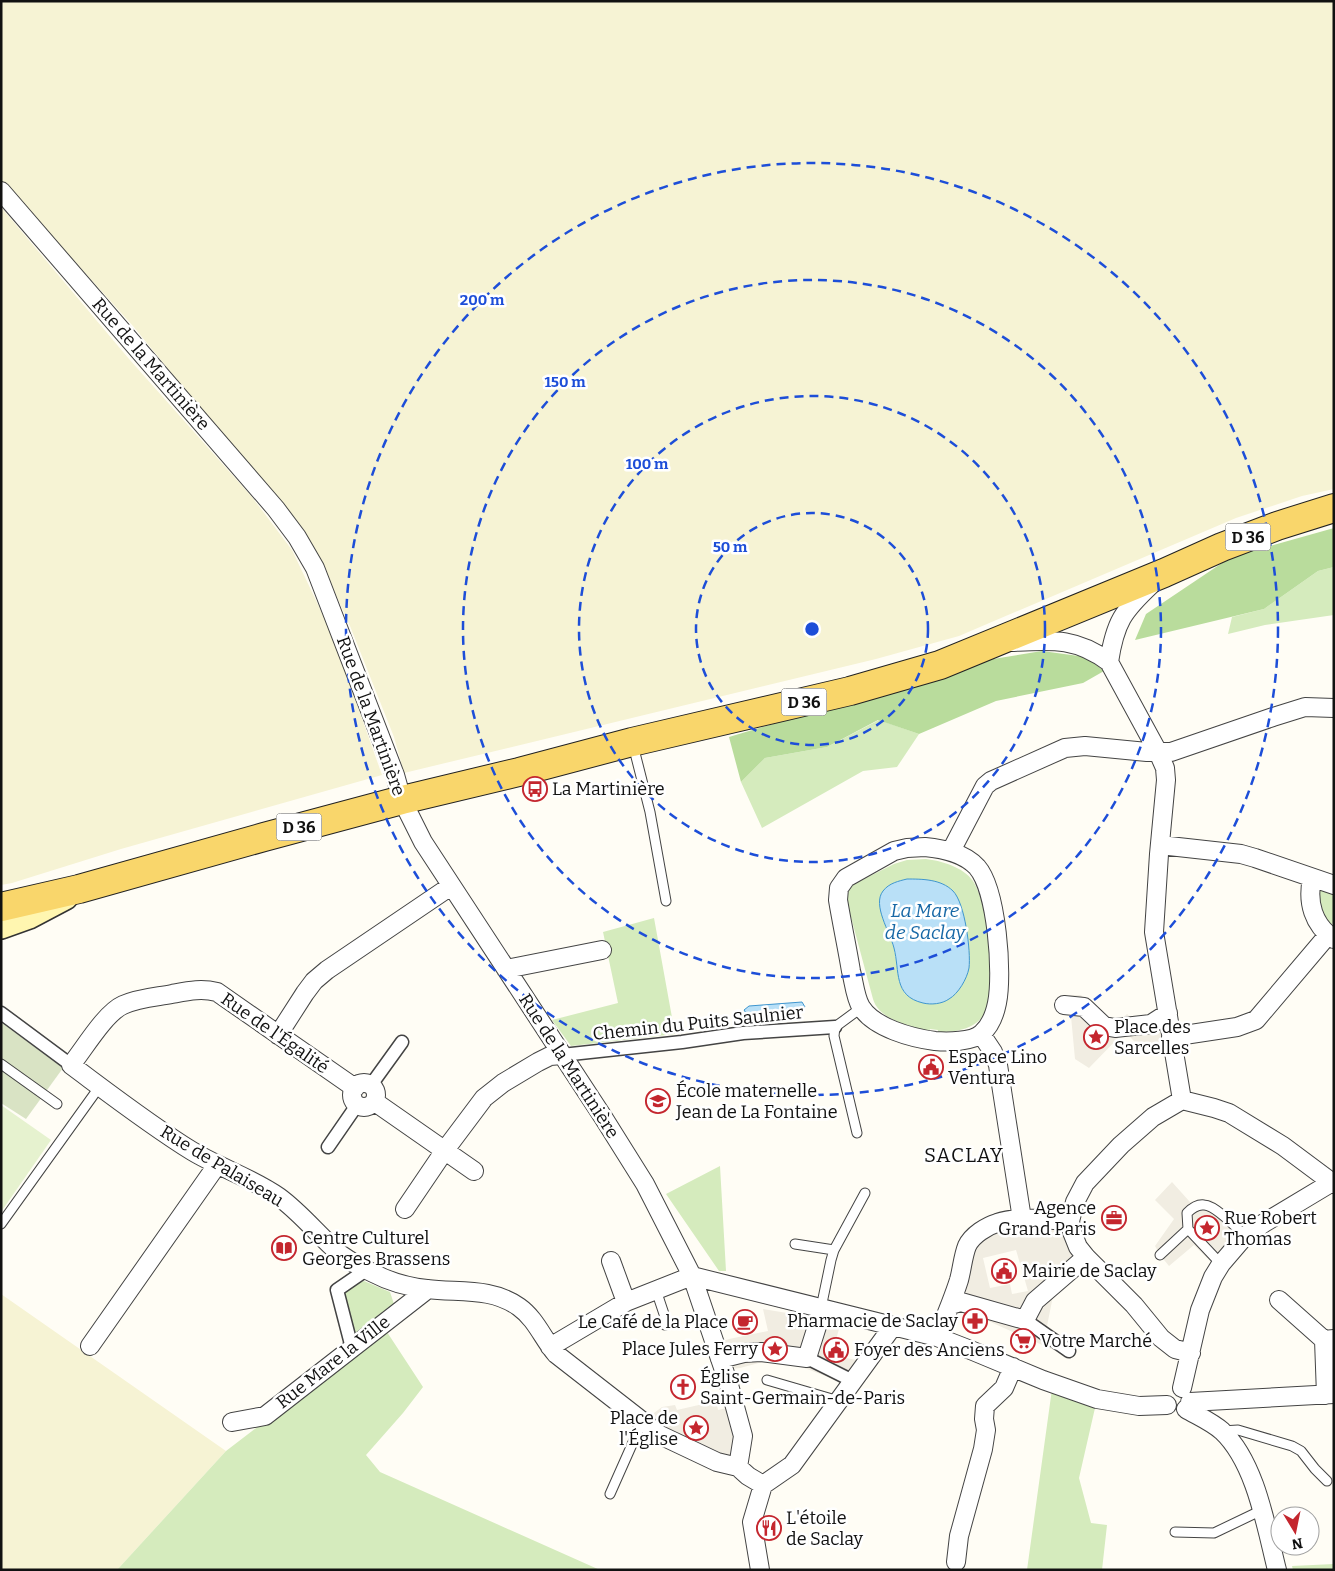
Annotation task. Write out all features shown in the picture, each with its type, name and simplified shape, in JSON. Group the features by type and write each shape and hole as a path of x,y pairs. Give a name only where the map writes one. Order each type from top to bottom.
{"main road":[{"name":"D 36","path":"1,907 79,889 402,800 632,742 850,691 940,665 1164,573 1222,547 1277,526 1334,508"},
{"path":"1,926 29,916 79,889"}],"street":[{"name":"Rue de la Martinière","path":"1,191 276,509 297,537 315,568 395,776 402,800 423,842 604,1117 645,1184 692,1276 729,1385 743,1436 738,1467"},
{"path":"1109,662 1113,639 1124,614 1135,600 1164,573"},
{"path":"996,642 1060,641 1079,644 1096,652 1109,662 1165,768 1166,780 1154,906 1154,932 1182,1100"},
{"path":"951,851 981,791 991,781 1065,748 1074,746 1171,752 1305,707 1334,708"},
{"path":"1160,845 1241,854 1334,885"},
{"path":"925,847 951,851 967,859 977,868 991,901 999,953 999,991 994,1016 982,1034 957,1042 942,1042 900,1033 880,1024 861,1008 855,990 838,900 840,888 846,878 894,851 925,847"},
{"path":"1171,1037 1237,1027 1256,1020 1331,937 1319,925 1312,912 1310,900 1312,879"},
{"path":"278,1035 314,981 327,970 451,886"},
{"path":"506,969 602,950"},
{"name":"Rue de l'Égalité","path":"71,1065 112,1012 122,1006 143,999 207,989 217,992 474,1171"},
{"path":"1064,1006 1084,1007 1104,1026 1115,1028 1150,1024 1168,1013"},
{"name":"Rue de Palaiseau","path":"1,1013 166,1134 217,1165 265,1187 281,1198 340,1254 366,1270 401,1284 428,1289 488,1293 508,1300 530,1317 541,1330 550,1347 565,1361 642,1422 660,1435 680,1445 717,1462 738,1467"},
{"name":"Chemin du Puits Saulnier","path":"562,1055 682,1042 743,1032 835,1027"},
{"path":"982,1034 998,1064 1022,1219"},
{"path":"328,1147 402,1042"},
{"path":"405,1209 445,1150 484,1098 502,1083 538,1062 550,1056 562,1055"},
{"path":"550,1347 626,1302 692,1276 788,1306 821,1308 937,1337 1043,1380 1097,1399 1139,1406 1167,1405 1172,1411 1183,1411 1191,1353 1200,1310 1221,1264 1245,1236 1333,1183 1283,1146 1229,1114 1182,1100 1152,1117 1120,1145 1086,1183 1075,1202 1070,1221 1078,1247 1086,1257 1134,1305 1161,1338 1175,1349 1191,1353"},
{"path":"90,1346 217,1165"},
{"path":"937,1337 951,1305 968,1245 974,1237 998,1222 1022,1219 1070,1221"},
{"path":"1025,1320 1036,1301 1086,1257"},
{"path":"611,1261 626,1302"},
{"path":"352,1348 337,1290 366,1270"},
{"name":"Rue Mare la Ville","path":"232,1422 265,1416 428,1289"},
{"path":"1186,1400 1330,1395 1329,1339 1279,1300"},
{"path":"951,1305 961,1302 1025,1320 1069,1351"},
{"path":"807,1358 821,1308"},
{"path":"760,1570 752,1522 763,1485 792,1465 893,1326"},
{"path":"720,1359 744,1353 761,1352 807,1358 853,1381"},
{"path":"956,1562 959,1536 983,1448 986,1430 984,1419 985,1406 1004,1388 1013,1367"},
{"path":"1186,1400 1216,1426 1240,1454 1262,1510 1277,1570"},
{"path":"738,1467 763,1485"}],"lane":[{"path":"632,742 650,812 666,901"},
{"path":"857,1133 834,1036 835,1027 861,1008"},
{"path":"1,1064 57,1104"},
{"path":"1,1224 100,1086"},
{"path":"821,1308 834,1250 864,1193"},
{"path":"1221,1264 1188,1229 1187,1213 1194,1207 1204,1204 1212,1206 1245,1236"},
{"path":"1160,1255 1188,1229"},
{"path":"795,1244 834,1250"},
{"path":"656,1290 665,1317 665,1325"},
{"path":"767,1380 838,1401"},
{"path":"610,1494 642,1422"},
{"path":"1222,1432 1238,1430 1292,1446 1301,1451 1315,1469 1327,1480"},
{"path":"1174,1532 1214,1533 1262,1510"}],"shaded area":[{"path":"1,1 1334,1 1334,489 1302,496 1236,518 959,636 876,659 404,773 394,737 350,626 321,562 290,512 205,414 133,326 1,180"},
{"path":"1,207 129,359 252,497 292,550 332,634 382,775 1,885"},
{"name":"Place des Sarcelles","path":"1069,995 1081,995 1094,1008 1116,1024 1127,1014 1134,1020 1144,1021 1157,1007 1164,1051 1139,1047 1125,1031 1089,1068 1075,1059"},
{"name":"Rue Robert Thomas","path":"1172,1182 1190,1202 1211,1200 1242,1223 1250,1232 1218,1269 1194,1245 1169,1266 1155,1246 1174,1219 1155,1200"},
{"path":"1070,1221 1092,1263 1053,1296 1047,1326 1072,1343 1067,1356 968,1312 959,1279 986,1228","holes":["1016,1250 1028,1291 1012,1294 1010,1284 990,1288 983,1258"]},
{"path":"1,1294 226,1451 117,1570 1,1570"},
{"name":"Place Jules Ferry","path":"763,1309 840,1325 832,1355 861,1361 841,1382 794,1364 778,1362 759,1363 724,1370 715,1344 729,1339 768,1331"},
{"name":"Place de l'Église","path":"716,1401 718,1410 735,1406 738,1467 642,1422 662,1407 675,1405 677,1410"}],"green space":[{"path":"1334,528 1334,567 1318,571 1264,609 1135,640 1146,614 1231,557"},
{"path":"1334,567 1334,615 1265,625 1228,634 1232,617 1264,609 1318,571"},
{"path":"1042,651 1086,657 1104,671 1083,683 996,701 919,734 878,720 827,747 765,758 741,782 729,737 987,660"},
{"path":"879,720 919,734 897,767 863,771 762,828 741,782 765,758 827,747"},
{"path":"926,859 939,861 958,868 969,876 978,892 987,926 991,986 989,1002 985,1013 976,1023 964,1029 938,1032 938,1030 930,1029 929,1031 905,1024 888,1017 876,1006 873,999 848,906 848,894 854,884 894,864 907,860","holes":["879,904 961,906 969,944 905,994 900,984 894,948"]},
{"path":"1317,886 1334,891 1334,922 1329,927 1317,914"},
{"path":"654,918 675,1034 571,1046 552,1020 618,1003 603,932"},
{"path":"1,1022 63,1068 26,1119 1,1103"},
{"path":"1,1105 51,1140 1,1212"},
{"path":"720,1166 726,1271 719,1271 666,1194"},
{"path":"364,1281 390,1292 394,1304 355,1336 341,1293"},
{"path":"387,1332 423,1387 366,1455 380,1472 600,1570 117,1570 226,1451"},
{"path":"1052,1389 1095,1408 1079,1478 1091,1523 1107,1525 1102,1570 1027,1570"},
{"path":"1334,1564 1334,1570 1293,1570 1292,1566"}],"water":[{"name":"La Mare de Saclay","path":"907,879 937,882 948,887 957,897 964,916 969,950 968,972 956,994 940,1003 926,1004 913,1000 902,989 894,948 883,919 880,897 883,891 891,884"},
{"path":"802,1002 805,1007 793,1012 748,1016 744,1010 749,1006"}],"place":[{"name":"La Martinière","path":"535,789"},
{"name":"Place des Sarcelles","path":"1096,1037"},
{"name":"Espace Lino Ventura","path":"931,1067"},
{"name":"École maternelle Jean de La Fontaine","path":"658,1101"},
{"name":"Agence Grand Paris","path":"1114,1218"},
{"name":"Rue Robert Thomas","path":"1207,1228"},
{"name":"Centre Culturel Georges Brassens","path":"284,1248"},
{"name":"Mairie de Saclay","path":"1004,1271"},
{"name":"Pharmacie de Saclay","path":"975,1321"},
{"name":"Le Café de la Place","path":"745,1322"},
{"name":"Votre Marché","path":"1023,1341"},
{"name":"Place Jules Ferry","path":"775,1349"},
{"name":"Foyer des Anciens","path":"836,1350"},
{"name":"Église Saint-Germain-de-Paris","path":"683,1387"},
{"name":"Place de l'Église","path":"696,1428"},
{"name":"L'étoile de Saclay","path":"769,1528"}],"district":[{"name":"SACLAY","path":"964,1155"}]}
